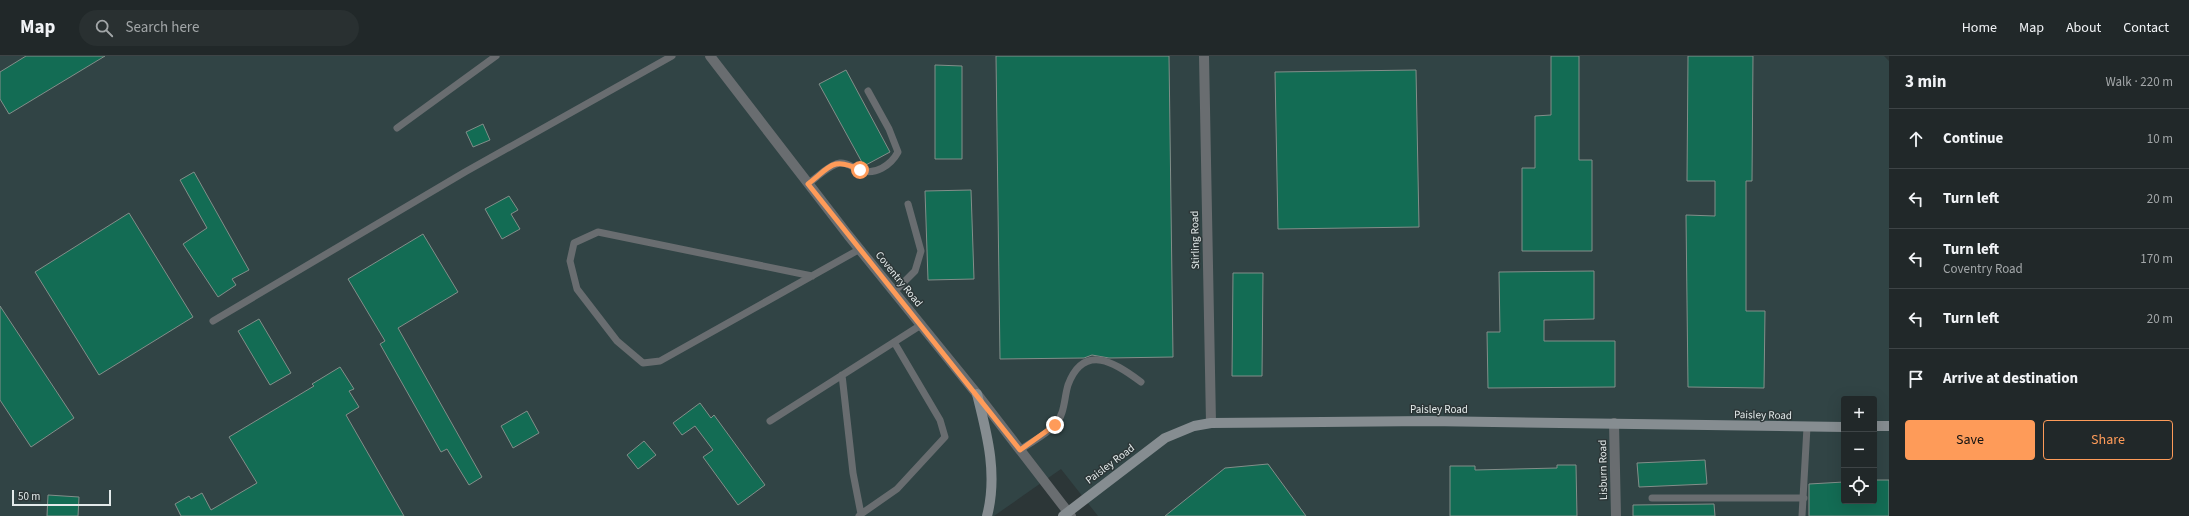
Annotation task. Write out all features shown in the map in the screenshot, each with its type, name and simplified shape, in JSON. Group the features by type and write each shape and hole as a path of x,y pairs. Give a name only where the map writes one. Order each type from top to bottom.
{"main road":[{"path":"977,394 990,447 992,483 987,516"},
{"name":"Paisley Road","path":"1067,515 1165,438 1194,426 1211,423 1428,421 1841,427"},
{"path":"1877,426 1889,426"}],"street":[{"name":"Coventry Road","path":"710,56 808,184 977,394 1067,515"},
{"name":"Stirling Road","path":"1204,56 1211,423"},
{"name":"Lisburn Road","path":"1614,423 1616,516"}],"lane":[{"path":"397,128 496,56"},
{"path":"214,321 465,172 672,56"},
{"path":"808,184 834,164 841,162 870,173 881,169 893,161 898,152 889,130 868,91"},
{"path":"894,292 915,271 921,251 908,204"},
{"path":"812,276 598,232 574,243 570,261 577,289 617,341 643,363 660,361 812,276 860,249"},
{"path":"770,421 921,325"},
{"path":"842,375 853,473 860,515 897,489 945,437 940,420 894,342"},
{"path":"1020,450 1055,425 1064,409 1068,385 1083,363 1097,360 1106,361 1122,368 1141,382"},
{"path":"1802,516 1807,427"},
{"path":"1652,498 1804,498"}],"shaded area":[{"path":"0,56 1884,56 1889,61 1889,516 1098,516 1061,469 994,516 0,516"}],"building":[{"path":"26,56 105,56 9,114 0,99 0,72"},
{"path":"996,56 1169,56 1173,357 1109,358 1092,355 1084,358 1000,359"},
{"path":"1551,56 1579,56 1579,160 1592,160 1592,251 1522,251 1522,168 1535,168 1535,116 1551,115"},
{"path":"1688,56 1753,56 1752,181 1746,181 1746,311 1765,311 1764,388 1688,387 1686,215 1715,216 1715,181 1687,181"},
{"path":"935,65 962,66 962,159 935,159"},
{"path":"846,70 890,152 864,166 819,84"},
{"path":"1416,70 1419,227 1278,229 1275,72"},
{"path":"483,124 490,140 473,147 466,132"},
{"path":"194,172 249,270 232,279 236,285 218,297 183,244 207,228 180,180"},
{"path":"971,190 974,279 928,280 925,191"},
{"path":"509,196 518,210 511,214 520,229 502,239 485,209"},
{"path":"129,213 193,317 99,375 35,272"},
{"path":"423,234 458,292 398,328 482,477 469,485 447,449 441,452 380,344 385,341 348,279"},
{"path":"1594,271 1594,319 1544,320 1544,341 1615,341 1615,387 1488,388 1487,332 1500,332 1499,272"},
{"path":"1233,273 1263,273 1262,376 1232,376"},
{"path":"0,306 74,418 31,447 0,400"},
{"path":"259,319 291,373 270,385 238,331"},
{"path":"340,367 354,389 349,391 359,407 346,415 404,516 181,516 175,504 189,496 191,499 202,493 211,510 257,483 229,437 314,386 312,384"},
{"path":"700,403 711,418 714,415 765,485 738,505 703,457 713,450 695,426 682,435 673,423"},
{"path":"527,411 539,433 513,448 501,426"},
{"path":"644,441 656,455 638,469 627,455"},
{"path":"1705,460 1707,484 1639,487 1637,463"},
{"path":"1268,464 1306,516 1165,516 1225,468"},
{"path":"1557,465 1576,465 1577,516 1450,516 1450,466 1475,466 1475,470 1557,468"},
{"path":"1877,480 1889,480 1889,516 1809,516 1809,484 1841,482 1841,504 1877,504"},
{"path":"48,495 79,497 78,516 47,516"},
{"path":"1714,504 1715,516 1633,516 1633,505"}],"route":[{"path":"860,170 841,162 834,164 808,184 977,394 1020,450 1055,425"}]}
